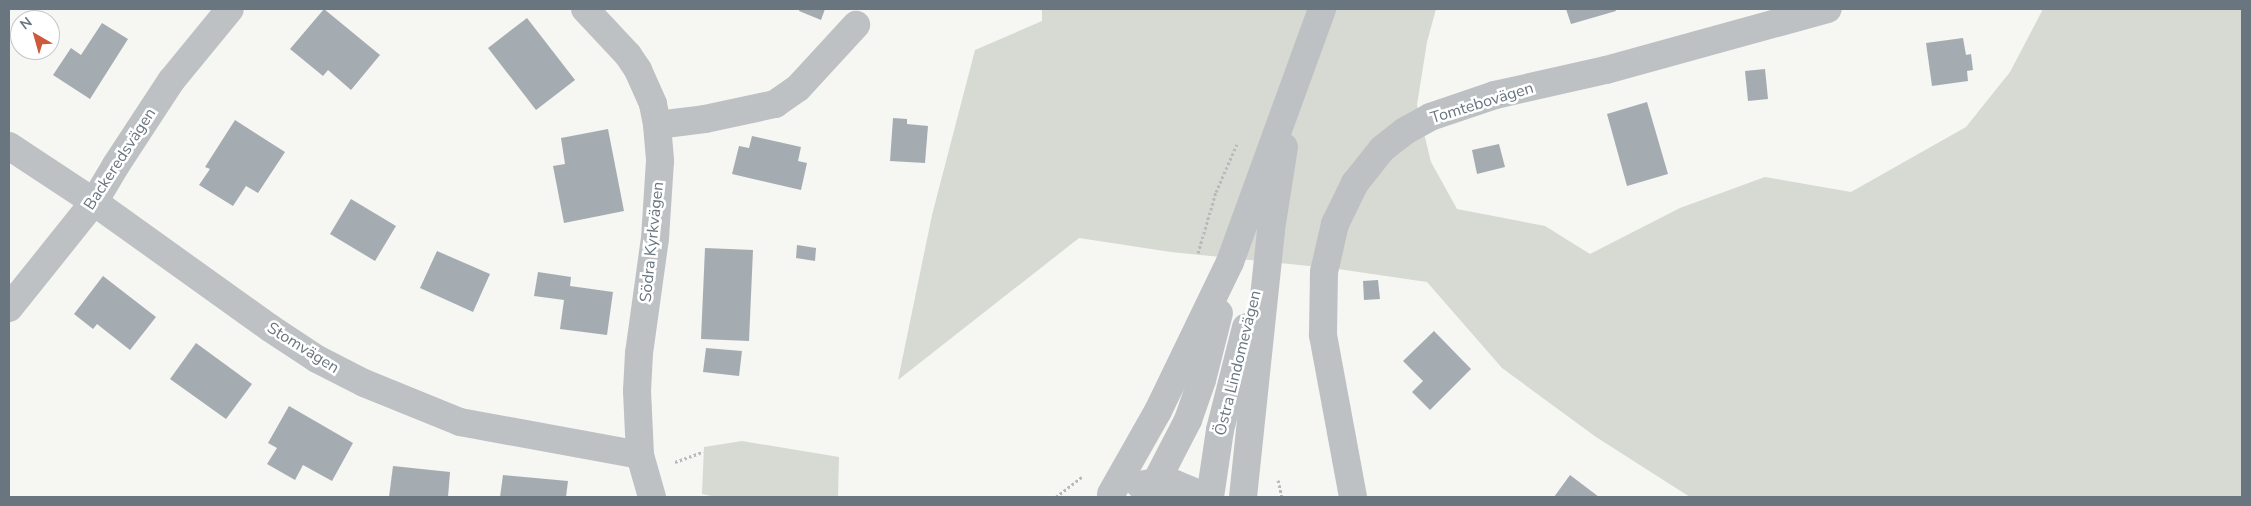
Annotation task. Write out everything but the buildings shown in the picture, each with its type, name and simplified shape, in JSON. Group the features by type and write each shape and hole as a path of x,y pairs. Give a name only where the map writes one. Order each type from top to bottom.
{"street":[{"name":"Backeredsvägen","path":"9,308 94,202 171,82 230,9"},
{"name":"Södra Kyrkvägen","path":"585,9 628,55 638,70 653,104 657,125 660,161 655,238 639,353 636,391 640,455 652,497"},
{"name":"Östra Lindomevägen","path":"1109,496 1128,460 1158,412 1230,262 1322,9"},
{"name":"Tomtebovägen","path":"1353,497 1323,335 1324,272 1335,224 1355,183 1382,149 1405,131 1430,117 1495,95 1625,65 1828,9"},
{"path":"657,125 705,119 775,104 798,88 856,25"},
{"name":"Östra Lindomevägen","path":"1243,497 1271,229 1293,86"},
{"name":"Stomvägen","path":"9,146 94,202 270,328 317,359 364,383 460,422 640,455"},
{"name":"Östra Lindomevägen","path":"1209,497 1220,430 1271,229"},
{"name":"Östra Lindomevägen","path":"1156,482 1188,420 1202,380 1230,262"},
{"path":"1109,496 1133,486 1156,482 1175,484 1209,497"}],"path":[{"path":"668,465 703,452"}],"shaded area":[{"path":"1042,9 1436,9 1427,42 1417,105 1431,162 1457,209 1545,226 1590,254 1680,208 1765,177 1851,192 1966,127 2010,72 2043,9 2242,9 2242,497 1690,497 1596,437 1502,368 1427,282 1338,269 1171,252 1079,238 898,380 932,215 975,50 1042,21"},
{"path":"742,441 839,457 838,497 716,497 702,494 704,447"}]}
